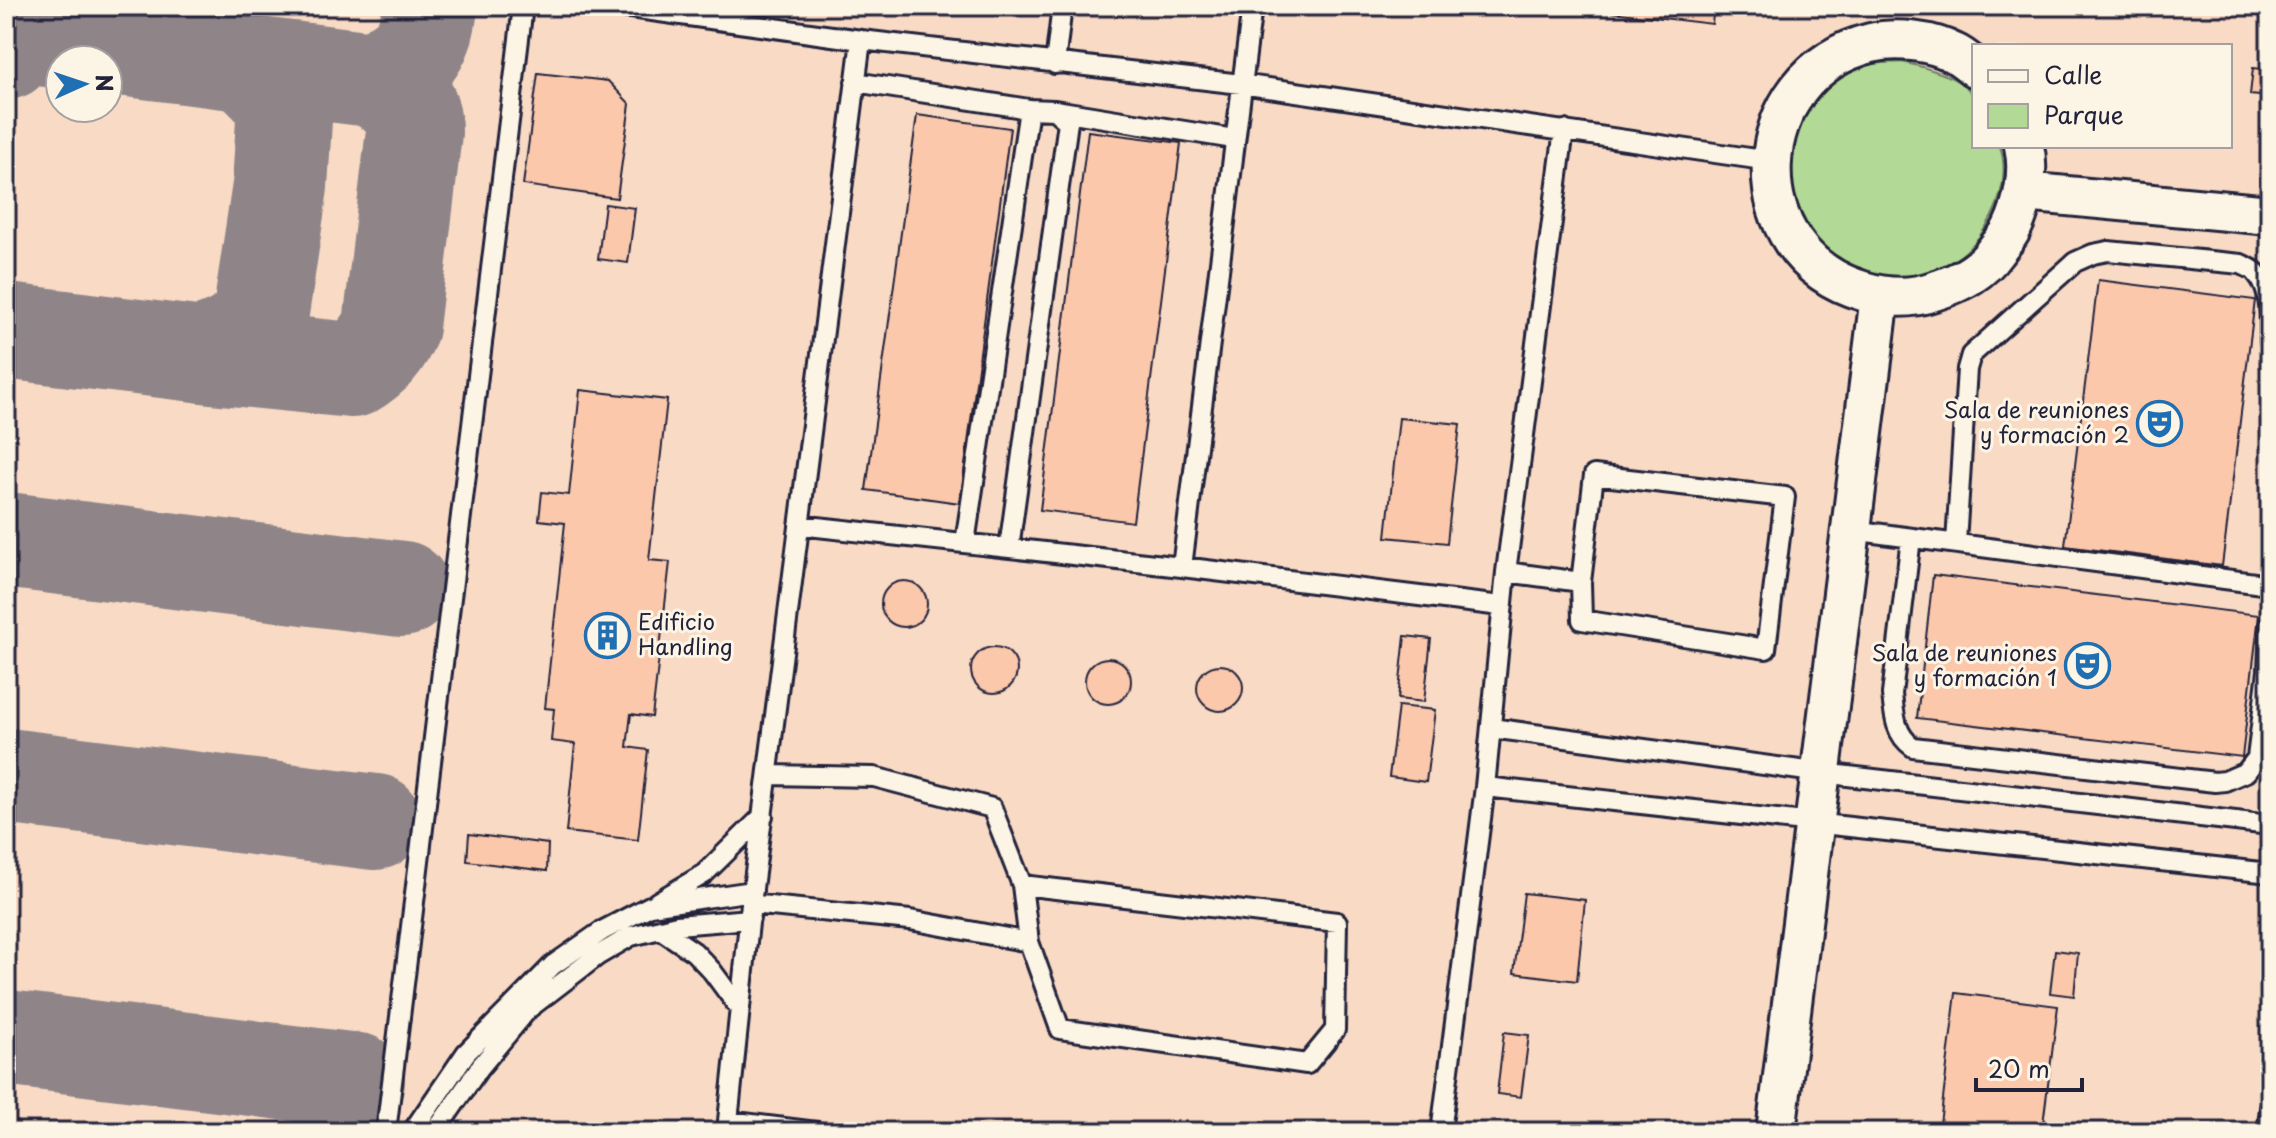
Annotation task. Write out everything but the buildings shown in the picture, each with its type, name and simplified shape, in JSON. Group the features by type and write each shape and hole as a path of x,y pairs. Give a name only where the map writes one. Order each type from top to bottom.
{"street":[{"path":"1972,66 1954,53 1914,41 1872,43 1834,58 1801,84 1780,120 1770,161 1774,199 1788,235 1812,264 1844,286 1880,296 1919,296 1957,284 1988,261 2012,229 2024,192 2024,148"},
{"path":"2024,192 2270,215"},
{"path":"1776,1132 1880,296"}],"lane":[{"path":"386,1132 523,6"},
{"path":"616,6 658,8 861,40 1241,84 1770,161"},
{"path":"1055,64 1062,6"},
{"path":"1182,567 1252,6"},
{"path":"817,1132 728,1121 751,905 861,40"},
{"path":"855,82 1234,139"},
{"path":"965,543 1029,109"},
{"path":"1009,548 1068,122 1054,110"},
{"path":"1441,1132 1485,787 1501,606 1564,130"},
{"path":"1956,543 1967,369 1971,355 2075,262 2108,251 2241,264 2256,271 2263,284 2268,299 2270,342"},
{"path":"1594,475 1785,497 1766,649 1582,620 1581,582 1594,475"},
{"path":"799,525 1501,606"},
{"path":"1852,530 2270,585"},
{"path":"1911,538 1892,694 1894,718 1904,741 1913,747 2225,781 2246,772 2257,758 2268,671 2270,624"},
{"path":"1506,572 1581,582"},
{"path":"1491,728 1822,773 2270,825"},
{"path":"768,775 874,777 992,808 1022,885 1029,942 1060,1029 1307,1064 1335,1030 1337,922 1022,885"},
{"path":"1485,787 2270,873"},
{"path":"412,1132 466,1053 553,965 602,931 704,874 763,816"},
{"path":"435,1132 480,1067 528,1009 597,956 631,936 751,905"},
{"path":"650,906 751,905 910,920 1029,942"},
{"path":"660,929 694,952 740,1009"},
{"path":"2267,1132 2270,1109"}],"shaded area":[{"path":"6,6 2270,6 2270,1132 6,1132"}],"green space":[{"path":"1902,62 1943,74 1964,85 1972,96 1972,148 2000,148 2003,158 2003,182 1997,206 1979,237 1968,250 1947,264 1908,277 1874,275 1833,257 1814,239 1800,218 1791,194 1789,168 1793,143 1803,118 1820,96 1841,78 1874,64"}],"taxiway":[{"path":"372,79 414,53 424,34 430,6"},
{"path":"6,52 13,45 32,37 372,79 404,98 411,111 414,132 391,326 375,351 352,370 6,331"},
{"path":"202,355 243,335 261,312 280,186 282,106 275,91 246,62"},
{"path":"6,540 402,589"},
{"path":"6,776 375,822"},
{"path":"6,1038 357,1081"}],"place":[{"name":"Sala de reuniones y formación 2","path":"2160,423"},
{"name":"Edificio Handling","path":"607,635"},
{"name":"Sala de reuniones y formación 1","path":"2088,666"}]}
